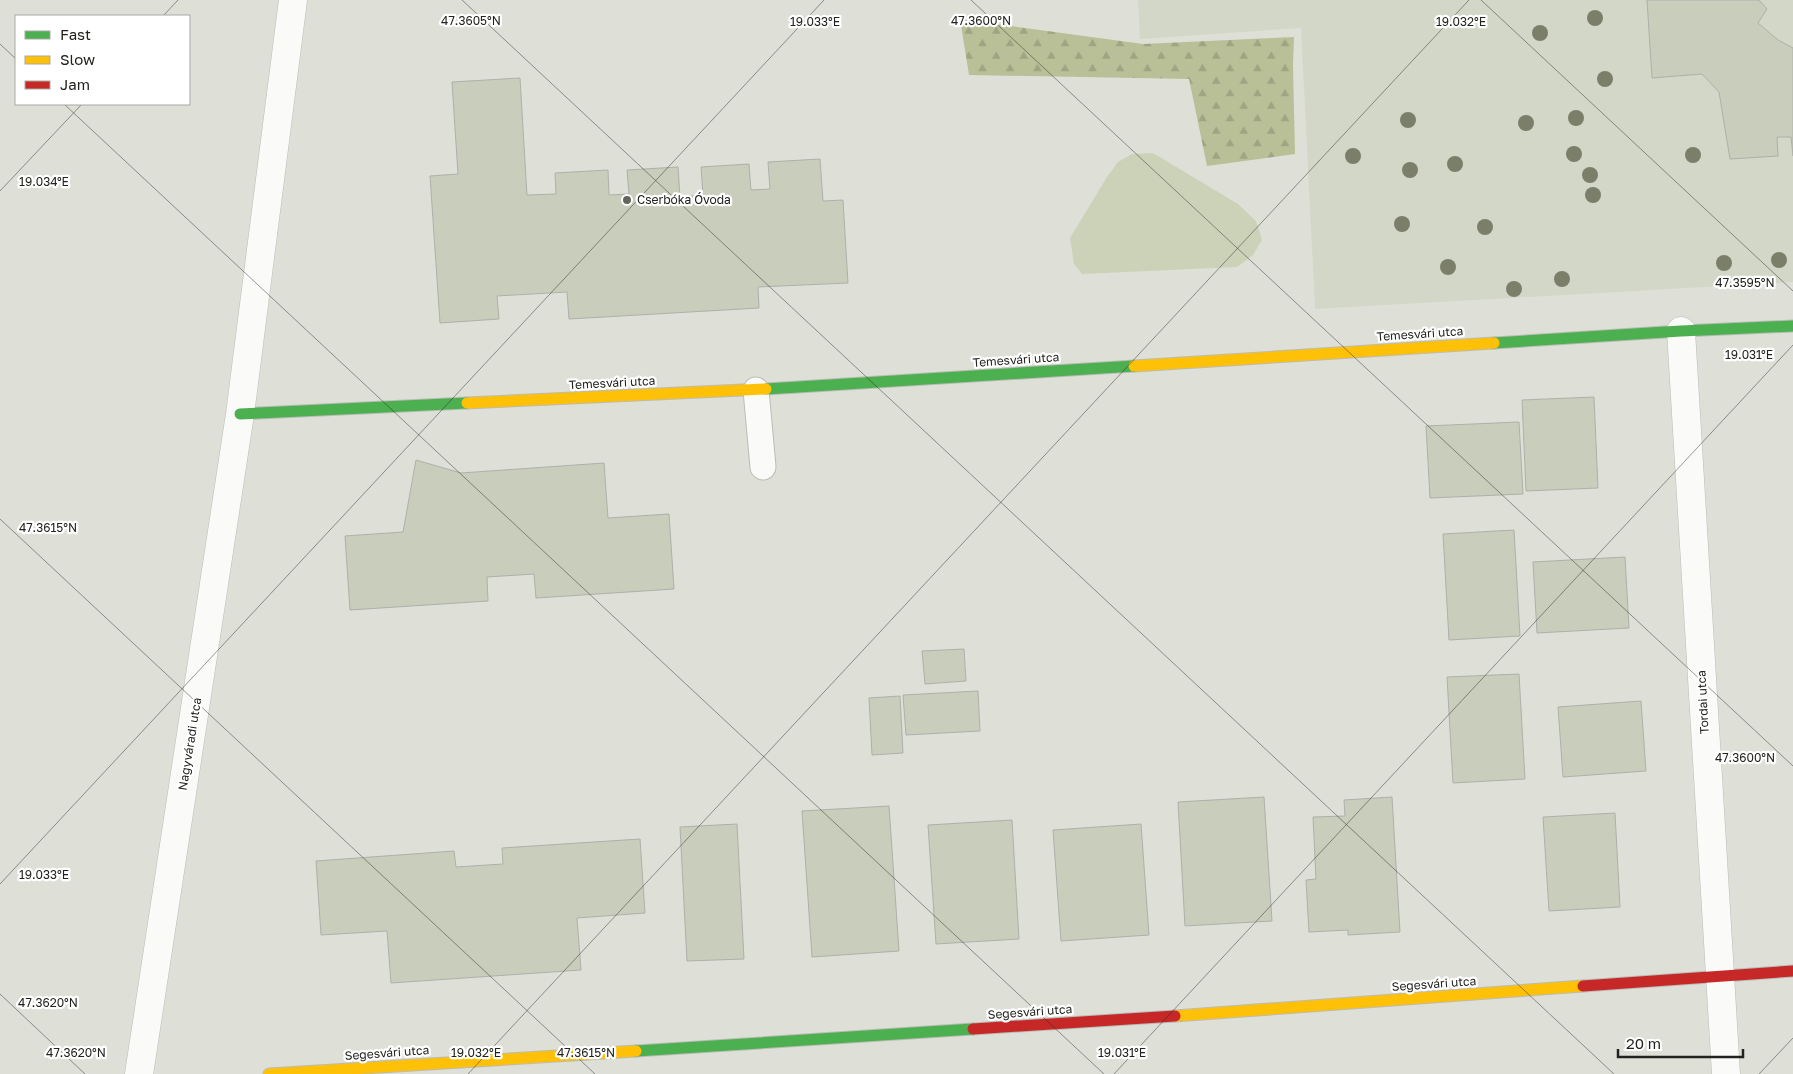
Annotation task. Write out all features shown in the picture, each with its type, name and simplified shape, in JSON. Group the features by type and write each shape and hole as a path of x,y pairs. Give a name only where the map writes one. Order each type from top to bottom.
{"street":[{"name":"Nagyváradi utca","path":"139,1074 240,414 293,0"},
{"name":"Temesvári utca","path":"240,414 756,390 1681,331 1793,326"},
{"name":"Tordai utca","path":"1681,331 1726,1074"},
{"name":"Segesvári utca","path":"269,1074 1144,1018 1793,971"}],"lane":[{"path":"756,390 763,467"}],"shaded area":[{"path":"1138,0 1793,0 1793,282 1315,309 1301,28 1140,39"}],"green space":[{"path":"960,19 1143,44 1294,37 1295,154 1207,166 1189,79 969,75"},
{"path":"1153,153 1238,204 1256,221 1262,240 1253,255 1237,267 1082,274 1074,264 1070,238 1118,162 1132,154"}],"building":[{"path":"1647,0 1759,0 1767,9 1758,23 1778,40 1793,48 1793,156 1791,137 1777,137 1778,156 1730,159 1719,92 1702,74 1652,78"},
{"name":"Cserbóka Óvoda","path":"520,78 527,195 556,194 555,173 608,170 609,195 629,194 627,170 678,167 680,197 703,195 701,167 749,164 751,190 770,189 768,162 820,159 823,201 843,200 848,283 758,287 759,308 569,319 567,292 497,296 499,319 440,323 430,176 458,174 452,82"},
{"path":"1594,397 1598,488 1526,491 1522,400"},
{"path":"1519,422 1523,494 1430,498 1426,426"},
{"path":"416,460 461,473 604,463 608,518 669,514 674,589 536,598 534,574 487,577 488,601 350,610 345,536 403,532"},
{"path":"1514,530 1520,636 1449,640 1443,534"},
{"path":"1625,557 1629,628 1537,633 1533,562"},
{"path":"964,649 966,681 925,684 922,651"},
{"path":"1519,674 1525,779 1453,783 1447,677"},
{"path":"978,691 980,731 906,735 903,695"},
{"path":"900,696 903,753 872,755 869,698"},
{"path":"1641,701 1646,771 1563,777 1558,707"},
{"path":"1264,797 1272,921 1185,926 1178,802"},
{"path":"1392,797 1400,932 1348,935 1348,930 1309,932 1306,880 1316,879 1313,817 1345,816 1344,800"},
{"path":"889,806 899,951 812,957 802,811"},
{"path":"1615,813 1620,907 1549,911 1543,817"},
{"path":"1012,820 1019,939 936,944 928,825"},
{"path":"737,824 744,959 687,961 680,827"},
{"path":"1141,824 1149,935 1061,941 1053,830"},
{"path":"640,839 645,913 577,918 581,970 391,983 387,931 321,935 316,861 454,851 456,867 503,864 502,848"}],"traffic: fast":[{"path":"1494,343 1793,326"},
{"path":"766,389 1134,366"},
{"path":"240,414 467,403"},
{"path":"636,1051 973,1029"}],"traffic: slow":[{"path":"1134,366 1494,343"},
{"path":"467,403 766,389"},
{"path":"1175,1016 1583,986"},
{"path":"269,1074 636,1051"}],"traffic: jam":[{"path":"1583,986 1793,971"},
{"path":"973,1029 1175,1016"}],"place":[{"name":"Cserbóka Óvoda","path":"627,200"}]}
